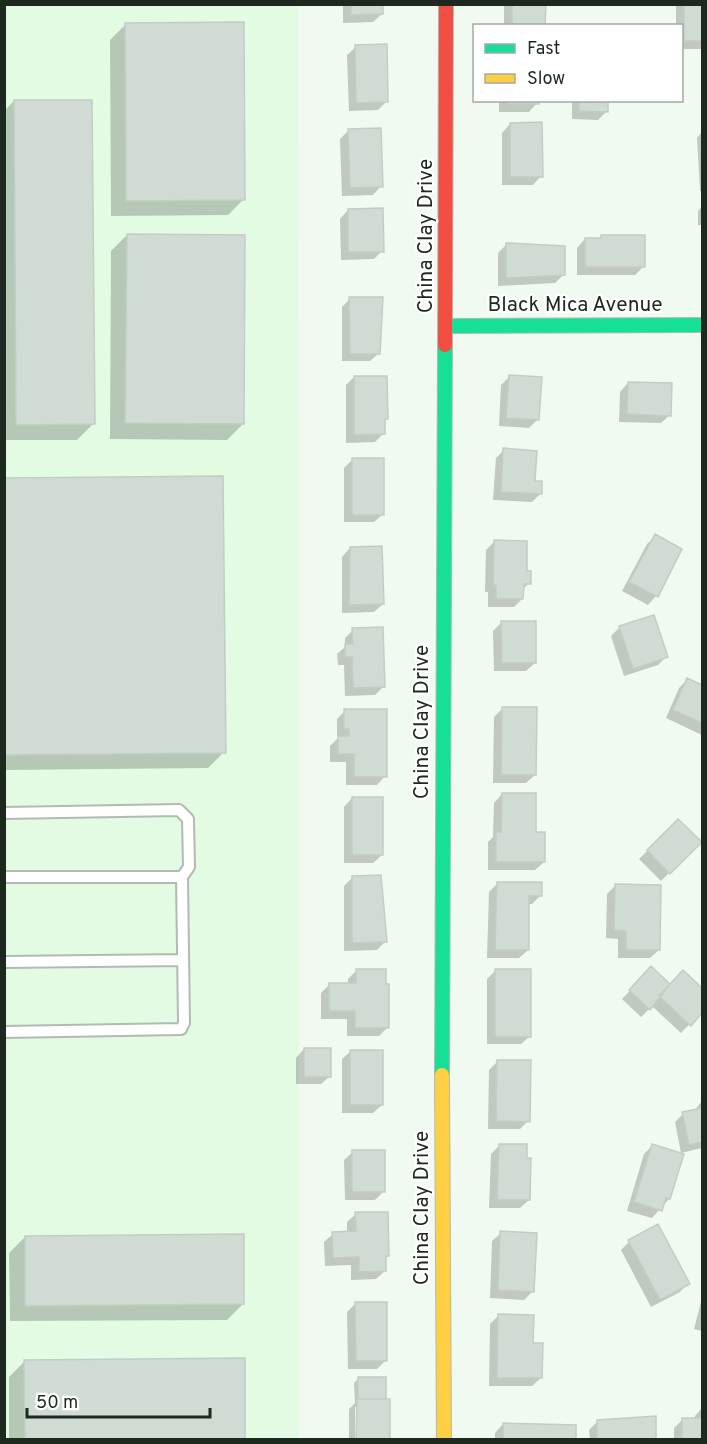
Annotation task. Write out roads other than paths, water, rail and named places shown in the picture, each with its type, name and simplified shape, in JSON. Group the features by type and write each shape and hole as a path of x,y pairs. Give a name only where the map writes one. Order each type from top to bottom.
{"street":[{"name":"China Clay Drive","path":"444,1440 443,754 447,326 446,4"},
{"name":"Black Mica Avenue","path":"447,326 702,325"}],"lane":[{"path":"4,813 179,810 188,819 189,867 182,877 184,1023 181,1029 4,1032"},
{"path":"4,877 182,877"},
{"path":"4,962 183,960"}]}
